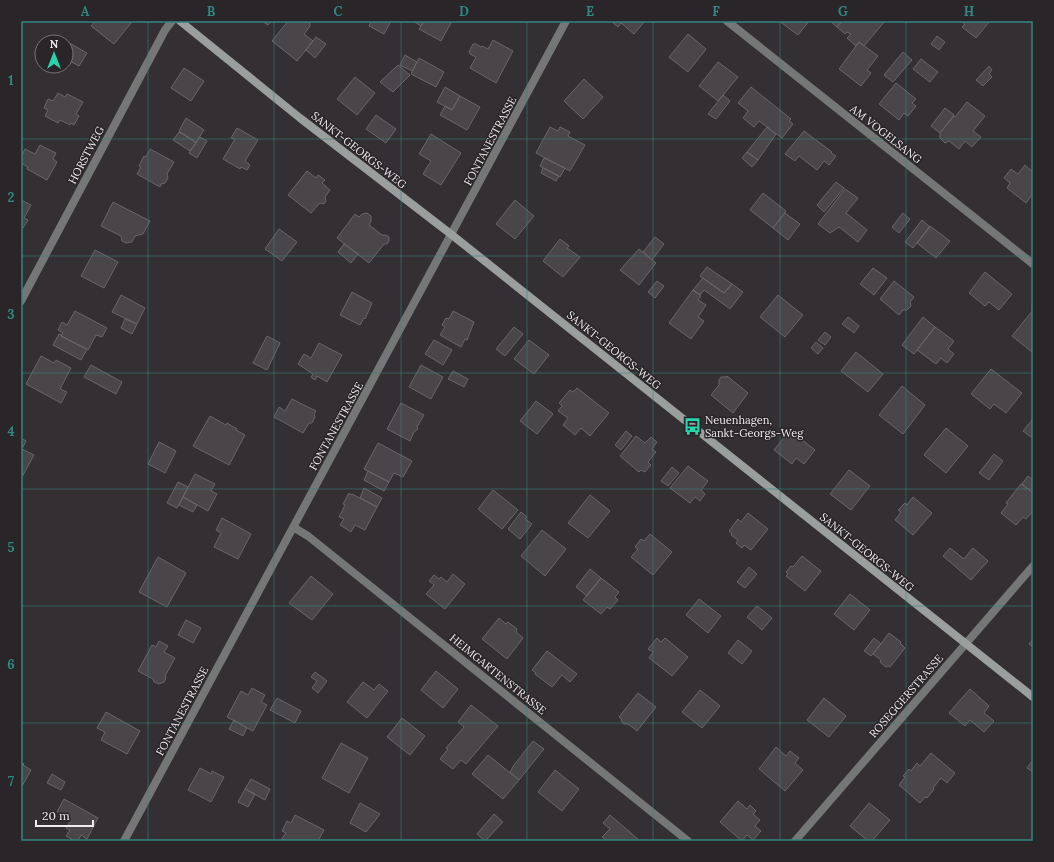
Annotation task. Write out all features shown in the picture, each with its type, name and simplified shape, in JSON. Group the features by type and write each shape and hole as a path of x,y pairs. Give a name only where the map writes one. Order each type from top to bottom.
{"street":[{"name":"HORSTWEG","path":"21,301 165,30 172,21"},
{"name":"SANKT-GEORGS-WEG","path":"180,21 300,118 452,235 1033,697"},
{"name":"FONTANESTRASSE","path":"124,841 566,21"},
{"name":"AM VOGELSANG","path":"727,21 1033,264"},
{"name":"HEIMGARTENSTRASSE","path":"293,527 308,536 688,841"},
{"name":"ROSEGGERSTRASSE","path":"795,841 1033,566"}],"building":[{"path":"95,21 128,21 131,23 114,44 91,26"},
{"path":"262,21 271,21 268,25"},
{"path":"288,21 310,22 310,26 304,34 313,41 297,61 272,41"},
{"path":"371,21 391,21 384,34 369,26"},
{"path":"413,21 424,21 421,26"},
{"path":"424,21 452,21 441,41 419,29"},
{"path":"611,21 645,21 634,34 621,23 618,27"},
{"path":"779,21 809,21 798,35"},
{"path":"830,21 842,21 837,27"},
{"path":"842,21 885,21 864,46 859,42 856,46 847,38 851,34 847,32 845,34 837,27"},
{"path":"961,21 990,21 976,38 962,27 965,24"},
{"path":"688,34 706,49 688,72 669,57"},
{"path":"937,36 945,42 939,50 931,44"},
{"path":"316,37 326,44 315,58 306,50"},
{"path":"493,40 513,51 496,83 470,68 476,57 469,52 473,44 488,49"},
{"path":"859,42 878,56 867,70 871,73 861,86 839,69"},
{"path":"74,46 87,53 79,66 74,63"},
{"path":"903,52 912,60 893,82 884,75"},
{"path":"405,55 417,62 412,71 400,65"},
{"path":"419,58 444,72 436,87 411,74"},
{"path":"921,59 938,72 930,82 913,69"},
{"path":"718,62 738,77 718,101 699,86"},
{"path":"398,65 410,75 393,92 380,82"},
{"path":"989,66 992,70 989,74 992,77 983,86 976,80"},
{"path":"184,68 204,81 191,101 171,88"},
{"path":"355,77 375,93 357,115 337,99"},
{"path":"584,79 603,97 583,119 564,101"},
{"path":"896,83 916,99 912,103 916,106 908,116 904,113 899,120 879,104"},
{"path":"445,87 460,96 452,110 437,102"},
{"path":"751,87 791,119 789,121 793,124 782,138 759,121 754,127 743,118 748,111 738,103"},
{"path":"58,93 65,97 67,94 83,102 76,114 79,116 74,125 71,123 70,125 60,120 58,123 45,116 48,110 44,108 48,99 53,101"},
{"path":"723,95 730,101 716,119 708,114"},
{"path":"460,96 480,107 467,130 440,115 445,106 452,110"},
{"path":"967,102 985,116 973,131 981,137 972,147 965,141 959,149 949,141 945,143 940,138 940,133"},
{"path":"945,108 954,115 940,133 931,126"},
{"path":"376,115 396,129 386,143 366,129"},
{"path":"186,118 204,130 196,142 179,131"},
{"path":"550,127 558,131 560,127 570,132 568,136 585,145 570,171 536,153"},
{"path":"767,127 776,134 758,160 747,152"},
{"path":"237,128 258,140 245,161 250,165 247,170 241,167 240,169 223,159 235,139 231,138"},
{"path":"804,131 836,156 829,165 824,161 817,170 799,156 795,161 785,154"},
{"path":"179,132 196,143 190,151 173,140"},
{"path":"431,134 461,153 441,185 423,174 431,161 419,154"},
{"path":"200,137 207,141 197,158 189,153"},
{"path":"40,145 56,153 53,159 57,162 47,180 27,169 28,167 21,163 21,157 25,149 35,154"},
{"path":"150,149 174,162 167,174 168,178 165,183 161,184 160,187 137,174 144,156 146,157"},
{"path":"747,152 758,160 752,167 742,158"},
{"path":"544,158 565,168 560,177 540,166"},
{"path":"1025,165 1033,172 1033,193 1026,203 1007,188 1010,183 1004,178 1011,169 1018,174"},
{"path":"543,168 559,176 556,181 541,173"},
{"path":"307,171 316,178 318,175 325,180 322,183 330,190 325,197 326,201 324,204 320,203 311,213 288,195"},
{"path":"836,182 844,188 824,212 817,205"},
{"path":"845,189 858,198 846,213 867,230 858,242 839,227 830,233 818,224"},
{"path":"763,193 786,211 773,228 750,210"},
{"path":"21,200 31,205 24,218 28,220 23,228 21,227"},
{"path":"515,200 534,216 515,239 496,224"},
{"path":"113,202 150,221 143,234 135,236 132,242 126,243 122,241 121,236 101,226"},
{"path":"367,213 371,216 369,225 382,235 389,237 387,244 384,244 369,263 337,238 355,214 359,217 362,214"},
{"path":"785,213 800,224 788,240 773,228"},
{"path":"903,213 910,219 899,233 892,227"},
{"path":"922,220 930,227 913,248 905,242"},
{"path":"930,226 950,241 936,258 917,243"},
{"path":"279,229 297,242 282,261 265,249"},
{"path":"655,237 664,244 652,260 643,252"},
{"path":"560,239 569,246 567,248 580,257 563,277 543,261"},
{"path":"344,244 358,254 351,263 338,252"},
{"path":"639,249 656,263 639,285 620,270"},
{"path":"95,250 118,262 104,288 81,276"},
{"path":"707,267 732,284 724,293 700,276"},
{"path":"873,268 887,278 874,295 860,284"},
{"path":"985,272 1012,294 999,310 989,302 985,306 969,293"},
{"path":"703,278 724,293 732,284 743,292 730,309 704,290 700,295 693,290"},
{"path":"657,281 664,286 655,298 648,292"},
{"path":"894,281 914,297 910,302 911,306 907,310 903,310 899,315 880,299"},
{"path":"693,290 701,296 698,300 706,305 698,317 704,321 691,339 669,323"},
{"path":"352,292 372,303 365,319 364,318 360,325 340,315"},
{"path":"121,295 145,308 137,324 112,312"},
{"path":"778,295 803,315 785,337 760,317"},
{"path":"1033,310 1033,350 1032,352 1012,336"},
{"path":"75,311 107,328 102,337 96,335 88,350 61,336 63,333 58,330 62,322 67,325"},
{"path":"453,311 474,322 467,340 465,339 461,347 440,335 445,327 442,325 446,318 449,319"},
{"path":"848,317 859,326 854,333 842,324"},
{"path":"923,317 935,327 914,354 902,345"},
{"path":"125,319 137,324 132,334 121,328"},
{"path":"514,327 523,334 505,356 496,349"},
{"path":"935,327 954,341 948,349 954,354 947,363 941,358 936,364 917,350"},
{"path":"825,332 831,337 825,345 818,340"},
{"path":"59,334 87,349 81,360 53,345"},
{"path":"267,336 280,343 267,370 253,363"},
{"path":"434,340 452,350 443,365 425,354"},
{"path":"529,340 549,355 534,374 514,359"},
{"path":"816,342 823,348 818,354 811,348"},
{"path":"319,343 342,355 327,382 317,376 315,380 311,377 313,374 298,364 304,354 311,358"},
{"path":"856,352 883,374 868,392 841,371"},
{"path":"41,356 54,363 56,360 71,368 60,389 67,392 61,403 26,384"},
{"path":"91,365 122,382 116,394 84,377"},
{"path":"421,365 443,377 431,399 409,387"},
{"path":"991,369 1022,393 1006,413 994,404 990,409 971,394"},
{"path":"453,371 468,379 464,387 448,379"},
{"path":"727,376 748,393 733,413 711,395 719,385 719,380 721,377"},
{"path":"902,386 925,405 903,434 879,415"},
{"path":"577,388 609,413 590,436 581,428 575,435 563,425 568,418 558,411 562,406 559,403 570,390 573,392"},
{"path":"292,399 316,411 312,423 309,423 303,433 274,417 279,407 285,411"},
{"path":"536,401 553,414 537,434 520,421"},
{"path":"401,403 424,415 417,427 418,429 414,432 410,441 387,429"},
{"path":"210,416 226,425 227,423 245,435 229,465 193,446"},
{"path":"1033,419 1033,434 1031,437 1023,431"},
{"path":"946,428 968,446 946,473 924,455"},
{"path":"790,430 815,450 804,464 796,458 792,464 774,450"},
{"path":"626,431 632,436 621,450 615,445"},
{"path":"636,436 645,443 651,437 657,442 652,449 656,452 648,462 651,465 645,472 641,470 639,472 620,456"},
{"path":"21,438 26,441 22,449 34,455 22,477"},
{"path":"159,442 176,451 165,473 148,464"},
{"path":"378,443 412,461 403,477 394,473 389,482 364,469"},
{"path":"994,454 1003,461 989,480 979,473"},
{"path":"688,466 708,481 701,490 705,494 700,501 695,497 690,503 670,488"},
{"path":"672,467 679,473 668,486 661,481"},
{"path":"849,470 870,486 851,510 830,494"},
{"path":"368,471 389,482 384,491 364,480"},
{"path":"195,474 215,484 211,491 217,494 208,511 183,497"},
{"path":"1028,476 1033,480 1033,493 1022,484"},
{"path":"178,482 188,487 177,508 167,503"},
{"path":"1021,484 1033,493 1033,511 1026,519 1023,517 1016,525 1001,513 1008,504 1006,503"},
{"path":"364,488 382,498 377,507 360,498"},
{"path":"493,490 518,510 502,529 478,509"},
{"path":"349,493 377,507 365,530 355,525 351,532 340,525 344,519 339,517 345,505 343,504"},
{"path":"590,495 610,511 588,538 568,523"},
{"path":"183,497 197,505 193,512 179,505"},
{"path":"913,497 932,513 913,535 895,520 901,512 898,510 905,503 907,505"},
{"path":"521,512 527,517 525,519 532,524 520,539 508,529"},
{"path":"748,513 768,529 751,550 744,545 742,548 736,543 738,540 731,535 732,533 729,531 738,519 741,522"},
{"path":"222,518 251,534 238,559 214,547 221,533 216,530"},
{"path":"542,530 566,549 545,576 521,556"},
{"path":"650,534 672,552 653,575 631,557 638,549 635,547 641,539 644,541"},
{"path":"950,548 964,559 973,548 988,561 971,580 943,556"},
{"path":"802,556 821,571 805,591 786,576 788,574 786,572 791,566 793,567"},
{"path":"158,557 186,573 167,607 139,592"},
{"path":"749,567 757,574 745,588 737,582"},
{"path":"590,569 601,578 587,596 576,587"},
{"path":"453,574 465,584 445,609 426,594 434,585 429,581 434,575 439,579 441,577 447,582"},
{"path":"311,576 333,594 312,620 289,603"},
{"path":"601,578 619,592 615,597 618,600 610,609 607,607 601,614 583,600"},
{"path":"850,594 870,610 854,630 834,614"},
{"path":"699,599 721,616 708,633 686,615"},
{"path":"757,606 772,618 762,630 747,617"},
{"path":"499,618 506,624 508,622 517,629 516,632 523,638 507,659 482,639"},
{"path":"186,620 201,628 193,643 178,635"},
{"path":"889,633 901,642 900,643 905,648 890,667 886,667 880,662 881,660 873,654"},
{"path":"657,638 661,642 665,638 688,657 672,676 649,658 653,652 648,649"},
{"path":"874,638 881,644 871,656 864,651"},
{"path":"1033,639 1033,647 1029,644"},
{"path":"738,640 752,651 742,664 728,653"},
{"path":"159,641 168,646 164,652 175,658 165,676 166,678 164,682 159,684 138,671 152,645 156,647"},
{"path":"547,651 577,674 570,682 562,675 552,687 532,670"},
{"path":"436,671 458,689 443,708 421,690"},
{"path":"315,672 327,681 318,693 312,688 317,681 311,677"},
{"path":"363,682 374,690 379,684 388,691 367,718 347,702"},
{"path":"252,688 265,695 261,702 267,705 253,731 227,717 241,691 248,695"},
{"path":"970,689 989,706 984,713 994,721 984,732 970,720 965,726 949,713"},
{"path":"700,690 720,706 702,728 682,712"},
{"path":"638,693 656,707 637,731 628,724 624,724 619,717"},
{"path":"277,698 301,711 295,723 270,710"},
{"path":"824,698 846,716 829,737 807,720"},
{"path":"471,705 498,726 466,764 461,760 453,769 440,759 448,749 446,748 464,727 458,722"},
{"path":"106,712 140,731 127,754 101,740 105,732 97,728"},
{"path":"402,718 425,736 410,755 387,737"},
{"path":"234,720 247,728 243,736 229,729"},
{"path":"533,741 544,749 519,780 510,772"},
{"path":"341,743 368,758 349,793 322,778"},
{"path":"776,747 786,756 790,751 799,758 795,763 803,770 785,791 759,769"},
{"path":"931,753 955,773 947,783 941,778 927,798 925,797 920,803 899,785 905,777 903,776 909,769 911,771 917,763 920,766"},
{"path":"488,755 519,780 503,799 472,774"},
{"path":"1033,760 1033,772 1027,768"},
{"path":"21,763 31,770 21,788"},
{"path":"200,768 211,774 212,771 224,777 211,802 188,790"},
{"path":"555,770 579,789 562,811 538,792"},
{"path":"52,774 65,782 61,790 47,783"},
{"path":"251,779 270,789 265,800 245,789"},
{"path":"245,789 255,794 248,807 238,802"},
{"path":"64,799 98,818 87,839 81,835 78,841 75,841 66,836 70,830 66,828 71,820 57,812"},
{"path":"738,801 747,809 750,805 756,811 753,814 760,820 755,826 761,831 753,840 747,835 742,841 720,822"},
{"path":"360,803 380,814 366,832 350,823"},
{"path":"869,803 890,820 872,841 868,841 850,826"},
{"path":"494,814 503,822 485,841 477,834"},
{"path":"295,815 324,830 318,841 281,840 286,833 282,831 287,821 291,823"},
{"path":"610,815 639,840 607,841 602,837 610,829 603,823"}],"place":[{"name":"Neuenhagen, Sankt-Georgs-Weg","path":"692,426"}]}
